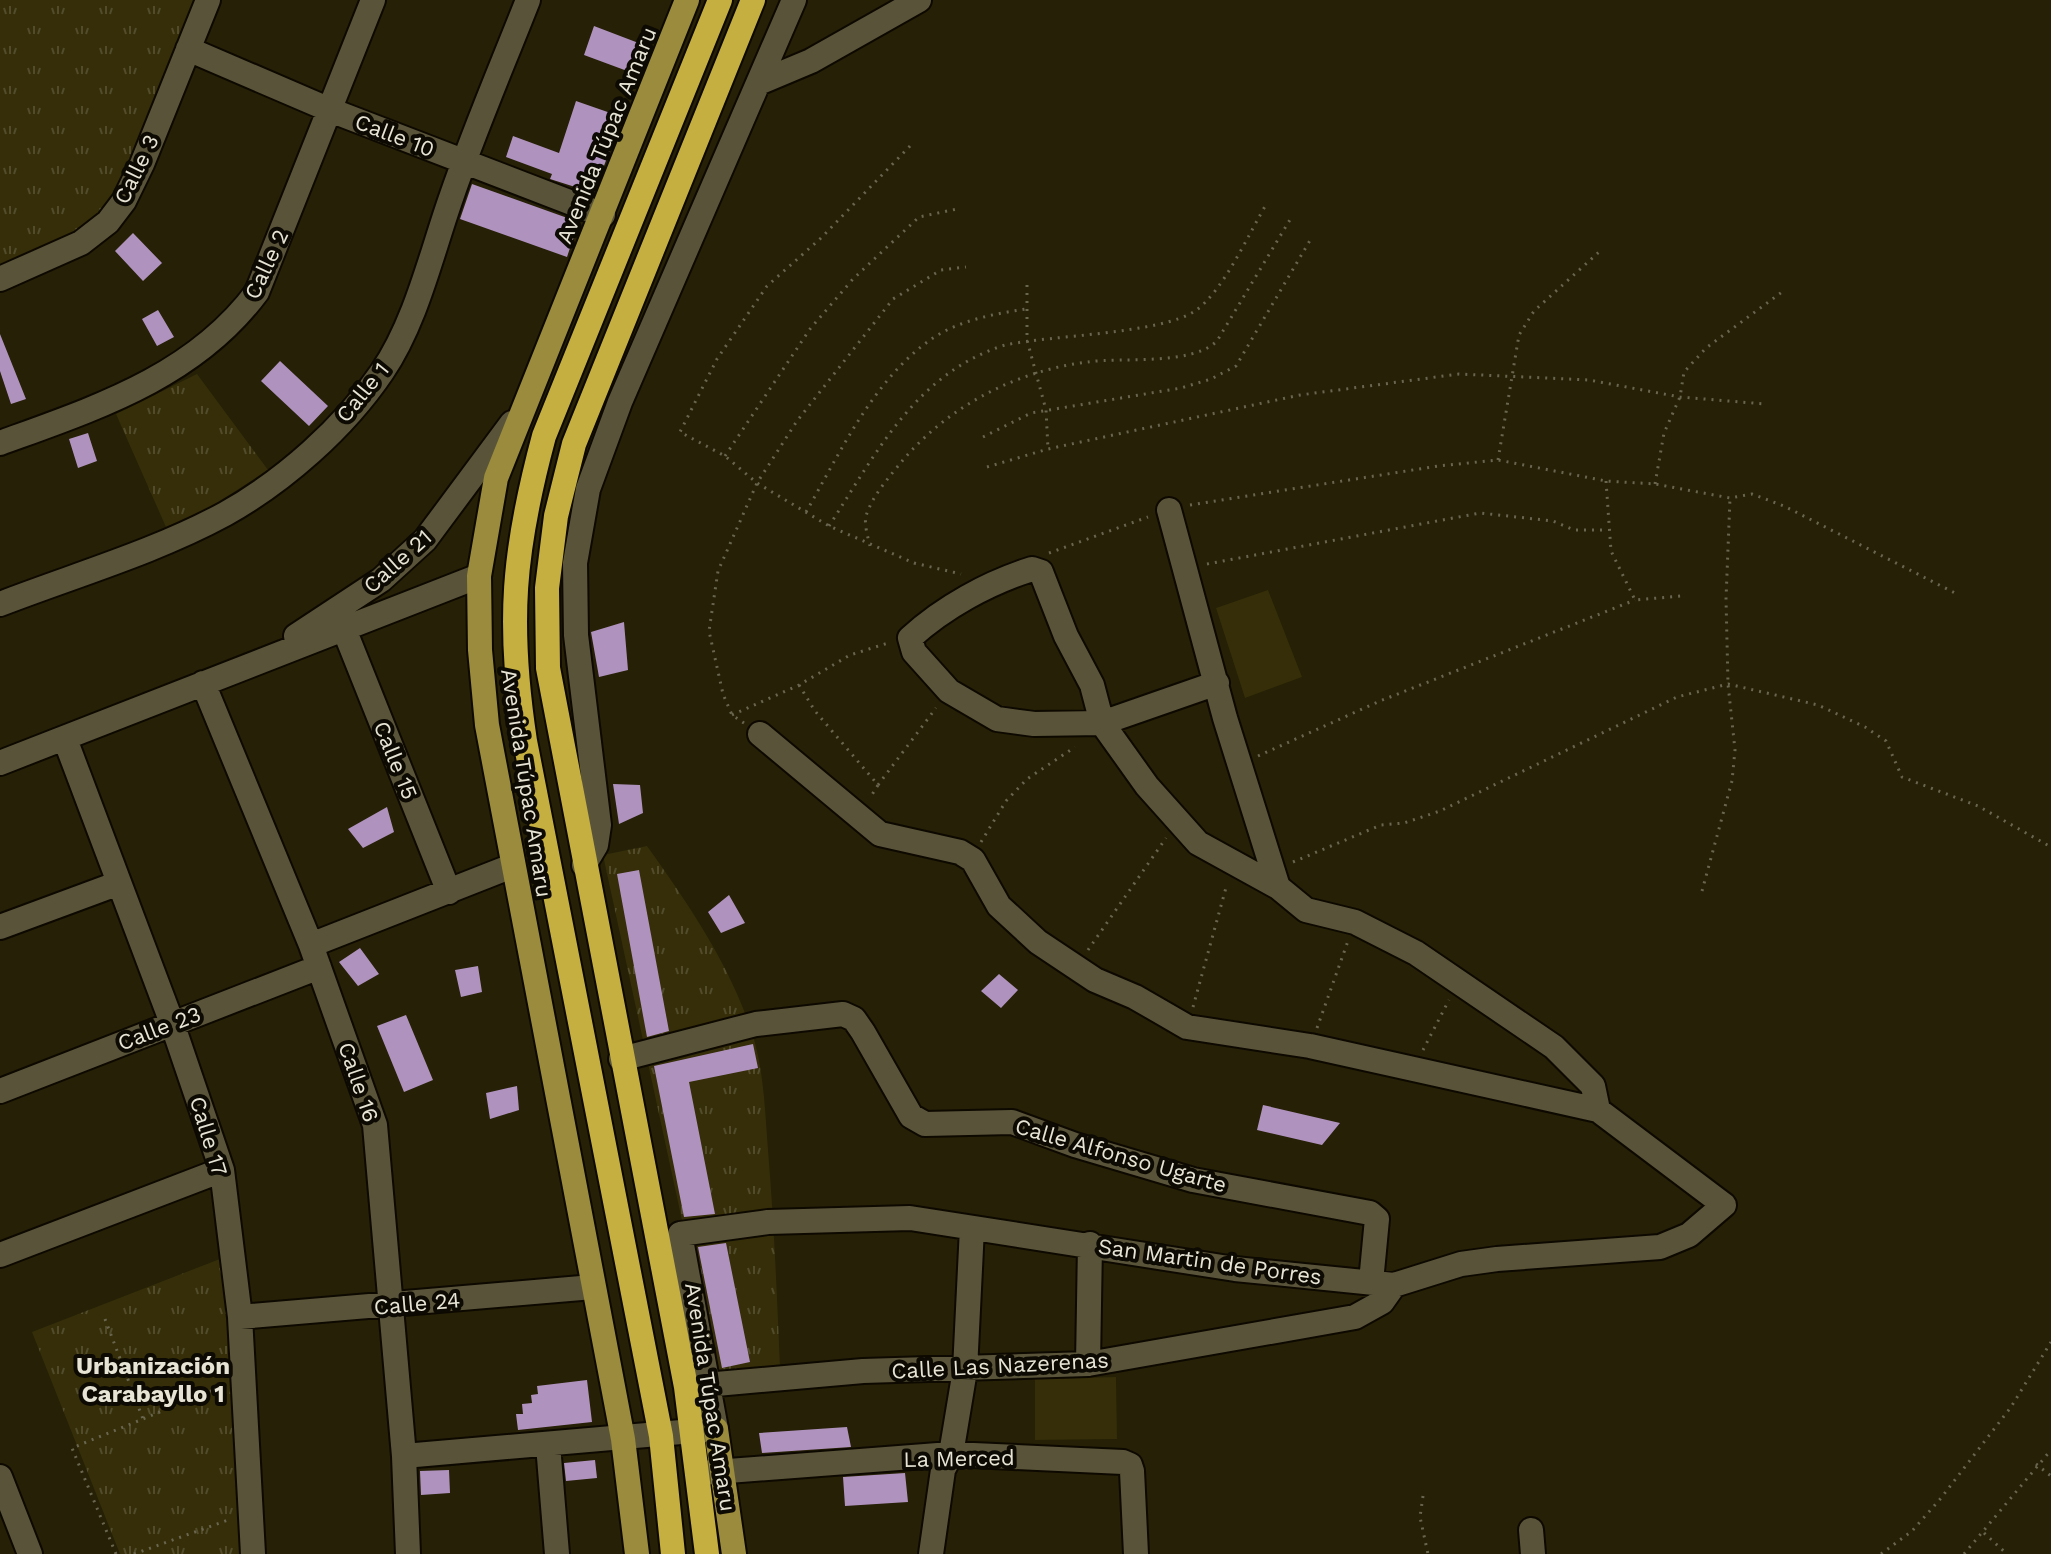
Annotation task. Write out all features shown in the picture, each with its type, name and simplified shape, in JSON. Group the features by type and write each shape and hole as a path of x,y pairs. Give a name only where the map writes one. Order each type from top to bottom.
{"highway":[{"name":"Avenida Túpac Amaru","path":"673,1554 661,1436 525,741 515,671 513,590 524,512 544,436 720,0"},
{"name":"Avenida Túpac Amaru","path":"707,1554 711,1472 705,1431 621,1059 584,865 548,668 547,588 556,516 574,444 753,0"}],"main road":[{"name":"Avenida Túpac Amaru","path":"637,1554 623,1439 487,725 480,650 479,576 496,478 520,411 603,215 687,0"},
{"path":"711,1472 734,1554"}],"street":[{"name":"Calle 3","path":"0,279 81,243 108,222 124,201 208,0"},
{"name":"Calle 2","path":"0,443 144,387 190,360 235,322 257,292 373,0"},
{"name":"Calle 1","path":"0,604 157,544 226,513 309,454 382,372 404,332 464,161 528,0"},
{"path":"584,865 596,845 599,825 576,635 575,563 588,489 620,402 794,0"},
{"path":"761,82 811,61 919,0"},
{"path":"776,43 811,61"},
{"name":"Calle 10","path":"188,49 330,110 603,215"},
{"name":"Calle 21","path":"237,670 320,622 381,580 425,540 520,411"},
{"path":"1169,510 1275,880"},
{"path":"760,734 858,819 880,834 960,852 973,860 999,906 1013,921 1075,967 1187,1027 1310,1046 1598,1110 1593,1086 1554,1047 1416,953 1355,922 1306,910 1275,880 1198,843 1147,786 1102,723 1092,685 1066,636 1046,579 1032,569 996,583 934,617 910,638 914,652 949,691 997,719 1034,724 1102,723 1217,683"},
{"name":"Calle 21","path":"0,763 479,576"},
{"name":"Calle 15","path":"344,629 449,892"},
{"name":"Calle 16","path":"203,683 315,956 375,1125 404,1456 408,1554"},
{"name":"Calle 17","path":"65,739 172,1023 222,1170 240,1317 253,1554"},
{"name":"Calle 23","path":"0,1091 172,1023 449,892 512,866"},
{"path":"0,927 119,883"},
{"name":"Calle Alfonso Ugarte","path":"621,1059 756,1024 843,1014 854,1019 863,1032 911,1116 925,1124 1012,1122 1075,1145 1193,1180 1370,1213 1377,1219 1379,1228 1383,1283"},
{"name":"San Martin de Porres","path":"697,1386 680,1234 768,1222 860,1216 910,1218 1235,1269 1383,1283 1461,1264 1497,1259 1660,1247 1689,1235 1724,1205 1598,1110"},
{"path":"0,1255 222,1170"},
{"path":"931,1554 943,1470 951,1454 965,1370 972,1228"},
{"path":"1088,1364 1090,1244"},
{"name":"Calle Las Nazerenas","path":"697,1386 863,1371 1088,1364 1355,1317 1382,1302 1383,1283"},
{"name":"Calle 24","path":"240,1317 593,1287"},
{"path":"404,1456 705,1431"},
{"path":"548,1445 557,1554"},
{"name":"La Merced","path":"711,1472 951,1454 1130,1465 1136,1554"},
{"path":"0,1477 30,1554"}],"path":[{"path":"910,146 821,238 767,286 717,359 680,432 725,456 757,483 829,526 870,546 914,563 996,583"},
{"path":"829,526 882,443 916,400 948,371 981,353 1027,340 1170,322 1195,311 1213,293 1267,203"},
{"path":"725,456 810,329 853,279 919,217 957,209"},
{"path":"870,546 865,518 887,480 919,442 952,412 1036,373 1086,362 1184,356 1207,351 1217,341 1291,218"},
{"path":"983,437 1031,413 1181,388 1211,379 1236,366 1312,237"},
{"path":"1498,460 1519,335 1534,311 1599,252"},
{"path":"760,734 732,715 723,694 709,631 718,571 757,483 797,421 893,299 941,270 966,267"},
{"path":"1027,285 1027,340 1046,410 1048,449"},
{"path":"1655,484 1664,433 1680,397 1684,372 1706,348 1782,292"},
{"path":"806,512 848,438 898,369 933,338 967,321 1026,309"},
{"path":"987,467 1048,449 1300,395 1459,374 1589,380 1680,397 1765,404"},
{"path":"1032,569 1048,553 1169,510 1231,496 1498,460 1606,481 1655,484 1730,498 1752,494 1784,506 1955,593"},
{"path":"1606,481 1611,551 1635,600"},
{"path":"1702,891 1732,781 1735,750 1728,684 1726,532 1730,498"},
{"path":"1186,568 1480,513 1553,521 1574,530 1608,530"},
{"path":"1240,765 1380,701 1635,600 1681,596"},
{"path":"732,715 799,685 850,655 910,638"},
{"path":"1275,880 1381,825 1404,823 1440,811 1664,702 1728,684 1818,705 1865,727 1886,741 1902,777 1978,806 2051,847"},
{"path":"799,685 815,711 878,785"},
{"path":"858,819 878,785 949,691"},
{"path":"973,860 990,823 1006,801 1027,779 1060,759 1102,723"},
{"path":"1075,967 1156,856 1177,817"},
{"path":"1187,1027 1234,861"},
{"path":"1310,1046 1355,922"},
{"path":"1415,1068 1430,1031 1459,983"},
{"path":"105,1319 143,1419"},
{"path":"1881,1554 1912,1531 1941,1498 2011,1407 2051,1342"},
{"path":"116,1554 72,1448 244,1378"},
{"path":"1964,1554 1984,1533 2036,1464 2051,1450"},
{"path":"2036,1464 2051,1476"},
{"path":"1423,1496 1420,1517 1428,1554"},
{"path":"134,1554 251,1512"},
{"path":"1984,1533 2007,1554"}],"green space":[{"path":"0,0 198,0 117,192 106,207 65,238 0,267"},
{"path":"197,374 268,470 209,508 166,527 116,414"},
{"path":"1268,590 1302,677 1245,698 1216,608"},
{"path":"647,846 721,961 744,1010 757,1050 764,1092 780,1368 715,1373 603,855"},
{"path":"225,1257 247,1554 120,1554 32,1332"},
{"path":"1116,1377 1117,1439 1035,1440 1035,1379"}],"building":[{"path":"594,26 649,47 638,75 584,55"},
{"path":"576,101 622,117 594,193 550,179 552,174 506,157 513,136 559,153"},
{"path":"472,184 573,220 577,227 567,257 460,219"},
{"path":"133,233 162,263 143,281 115,251"},
{"path":"158,310 174,337 157,346 142,319"},
{"path":"0,334 26,399 11,404 0,371"},
{"path":"280,361 328,406 309,426 261,381"},
{"path":"88,433 97,461 78,468 69,439"},
{"path":"624,622 628,670 599,677 591,632"},
{"path":"613,784 640,785 643,813 619,824"},
{"path":"387,807 394,832 363,848 348,829"},
{"path":"639,870 669,1031 647,1037 617,874"},
{"path":"729,895 745,923 721,933 708,912"},
{"path":"360,948 379,974 358,986 339,962"},
{"path":"478,966 482,992 461,997 455,970"},
{"path":"999,974 1018,990 1001,1008 981,991"},
{"path":"406,1015 433,1080 404,1092 377,1026"},
{"path":"753,1044 758,1068 689,1082 715,1214 684,1217 654,1066"},
{"path":"517,1086 519,1110 490,1119 486,1093"},
{"path":"1263,1105 1340,1123 1322,1145 1257,1130"},
{"path":"726,1243 750,1362 722,1368 698,1247"},
{"path":"587,1380 592,1422 518,1430 516,1414 523,1414 522,1404 532,1403 531,1395 538,1394 537,1386"},
{"path":"847,1427 851,1447 762,1453 759,1433"},
{"path":"595,1460 597,1478 566,1481 564,1463"},
{"path":"449,1470 450,1493 421,1495 420,1471"},
{"path":"905,1473 908,1502 845,1506 843,1477"}],"district":[{"name":"Urbanización Carabayllo 1","path":"153,1380"}]}
